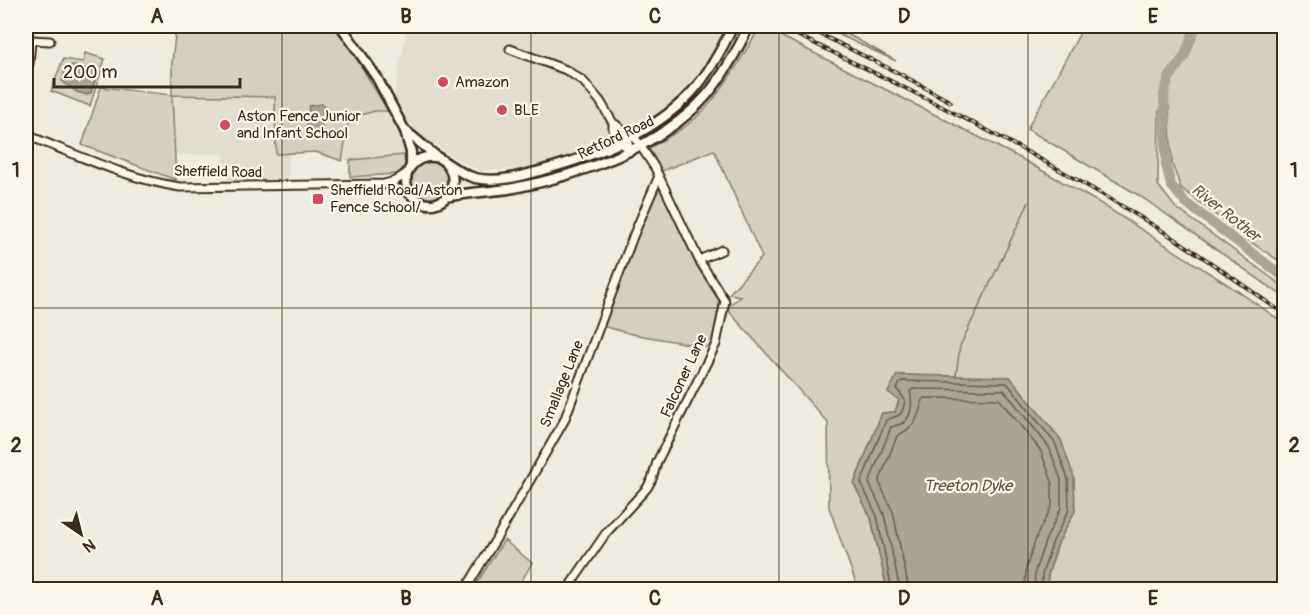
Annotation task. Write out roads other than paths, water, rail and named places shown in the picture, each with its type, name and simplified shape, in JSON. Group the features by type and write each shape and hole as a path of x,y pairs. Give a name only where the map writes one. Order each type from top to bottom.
{"main road":[{"name":"Retford Road","path":"341,26 377,78 405,131 411,152 409,170"},
{"name":"Retford Road","path":"405,131 442,160 472,178 502,180 565,164 627,139 662,118 692,91 715,59 733,26"},
{"name":"Retford Road","path":"446,198 542,182 585,168 639,145 680,120 701,101 731,61 748,26"},
{"path":"427,156 442,160 450,168 453,180 446,198 428,204 421,202 407,188 409,170 420,158 427,156"}],"street":[{"path":"26,31 31,40 29,64"},
{"path":"31,40 50,41"},
{"name":"Falconer Lane","path":"510,49 566,70 583,81 600,101 613,123 613,129 639,145 659,176 699,261 725,299 716,344 657,462 647,488 606,533 571,584"},
{"name":"Sheffield Road","path":"26,135 139,178 180,187 384,184 395,181 409,170"},
{"path":"627,139 629,150"},
{"name":"Smallage Lane","path":"465,590 564,421 634,234 659,176"},
{"name":"Sheffield Road","path":"384,184 411,194"},
{"path":"699,261 722,250"}],"water":[{"path":"72,65 81,69 89,68 97,74 91,93 87,95 77,92 62,81 66,69"},
{"path":"322,104 324,107 321,133 317,136 307,136 309,106"},
{"name":"Treeton Dyke","path":"897,375 1010,377 1061,440 1074,477 1075,511 1058,543 1048,575 1047,589 887,589 871,518 854,484 882,413 895,412 899,400 888,392"}],"waterway":[{"name":"River Rother","path":"1196,26 1184,57 1169,78 1164,94 1166,165 1171,185 1186,203 1284,277"},
{"path":"956,376 960,346 1029,202"}],"railway":[{"path":"778,26 928,100 1076,179 1186,246 1284,314"},
{"path":"804,26 951,102"}],"place":[{"name":"Amazon","path":"443,82"},
{"name":"BLE","path":"502,110"},
{"name":"Aston Fence Junior and Infant School","path":"225,125"},
{"name":"Sheffield Road/Aston Fence School/","path":"318,199"}]}
